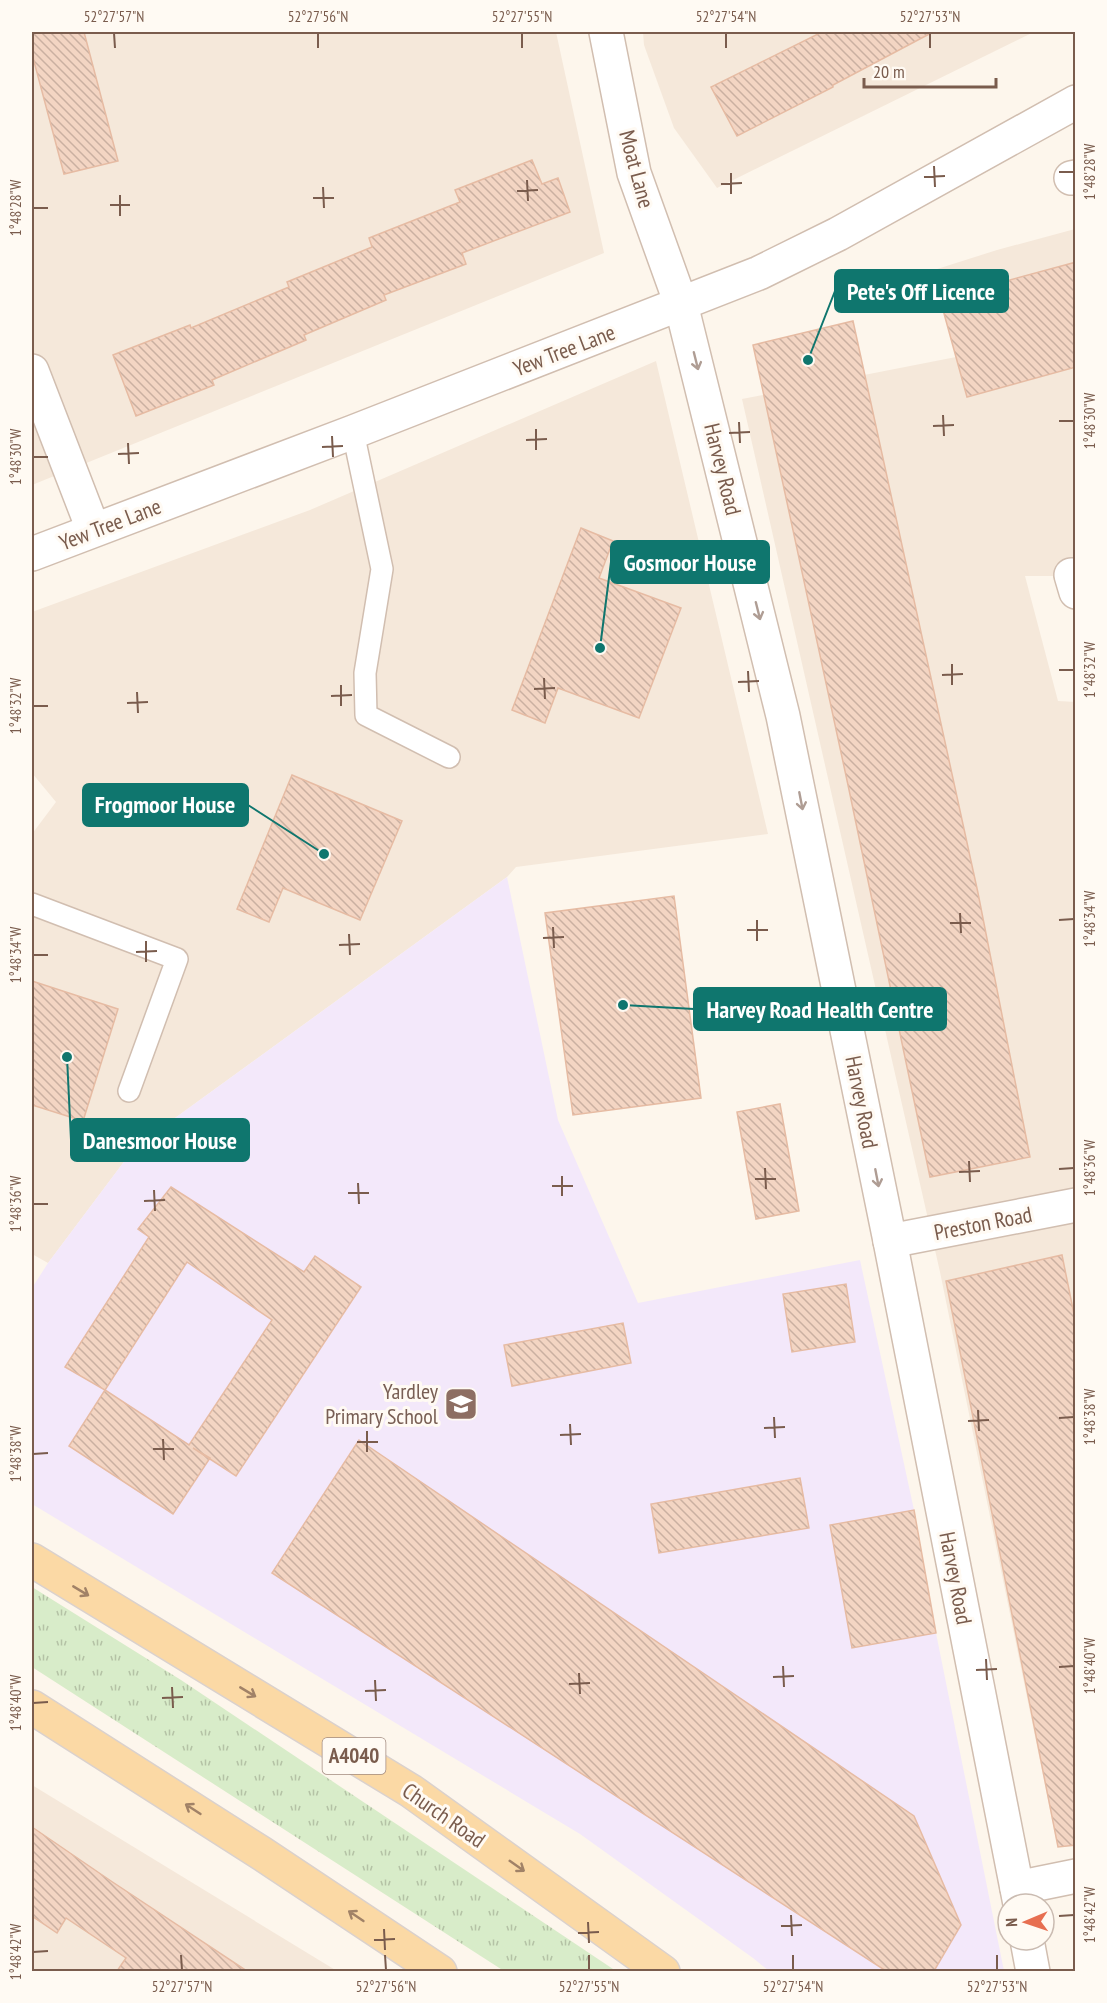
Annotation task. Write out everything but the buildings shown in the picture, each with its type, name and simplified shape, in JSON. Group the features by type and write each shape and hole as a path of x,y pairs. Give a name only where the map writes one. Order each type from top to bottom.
{"main road":[{"name":"Church Road","path":"32,1560 411,1791 663,1971"},
{"path":"32,1707 261,1853 440,1971"}],"street":[{"name":"Moat Lane","path":"606,32 634,173 681,304"},
{"name":"Yew Tree Lane","path":"32,554 353,432 759,273 838,234 1076,102"},
{"name":"Harvey Road","path":"681,304 783,716 890,1241 1017,1892"},
{"path":"32,371 93,529"},
{"name":"Preston Road","path":"890,1241 1076,1205"},
{"path":"1030,1892 1076,1876"},
{"path":"1029,1952 1033,1971"}],"lane":[{"path":"353,432 382,569 365,673 366,715 449,757"},
{"path":"32,904 177,959 129,1091"}],"shaded area":[{"path":"32,32 556,32 604,253 32,485"},
{"path":"643,32 1034,32 717,188 674,128 644,45"},
{"path":"1075,229 1075,576 1025,576 1058,701 1076,702 1075,1835 1056,1839 940,1272 742,399 956,357 934,270"},
{"path":"656,361 768,834 516,867 507,877 135,1147 48,1263 32,1254 32,834 56,802 32,773 32,612 310,510"},
{"name":"Yardley Primary School","path":"507,877 558,1120 638,1303 860,1260 914,1510 936,1633 996,1931 996,1952 1000,1952 1004,1971 769,1971 580,1834 32,1504 32,1288 48,1263 135,1147"},
{"path":"32,1785 337,1971 32,1971"}],"green space":[{"path":"32,1587 181,1680 616,1971 504,1971 32,1667"}],"place":[{"name":"Pete's Off Licence","path":"808,360"},
{"name":"Gosmoor House","path":"600,648"},
{"name":"Frogmoor House","path":"324,854"},
{"name":"Harvey Road Health Centre","path":"623,1005"},
{"name":"Danesmoor House","path":"67,1057"},
{"name":"Yardley Primary School","path":"461,1404"}]}
